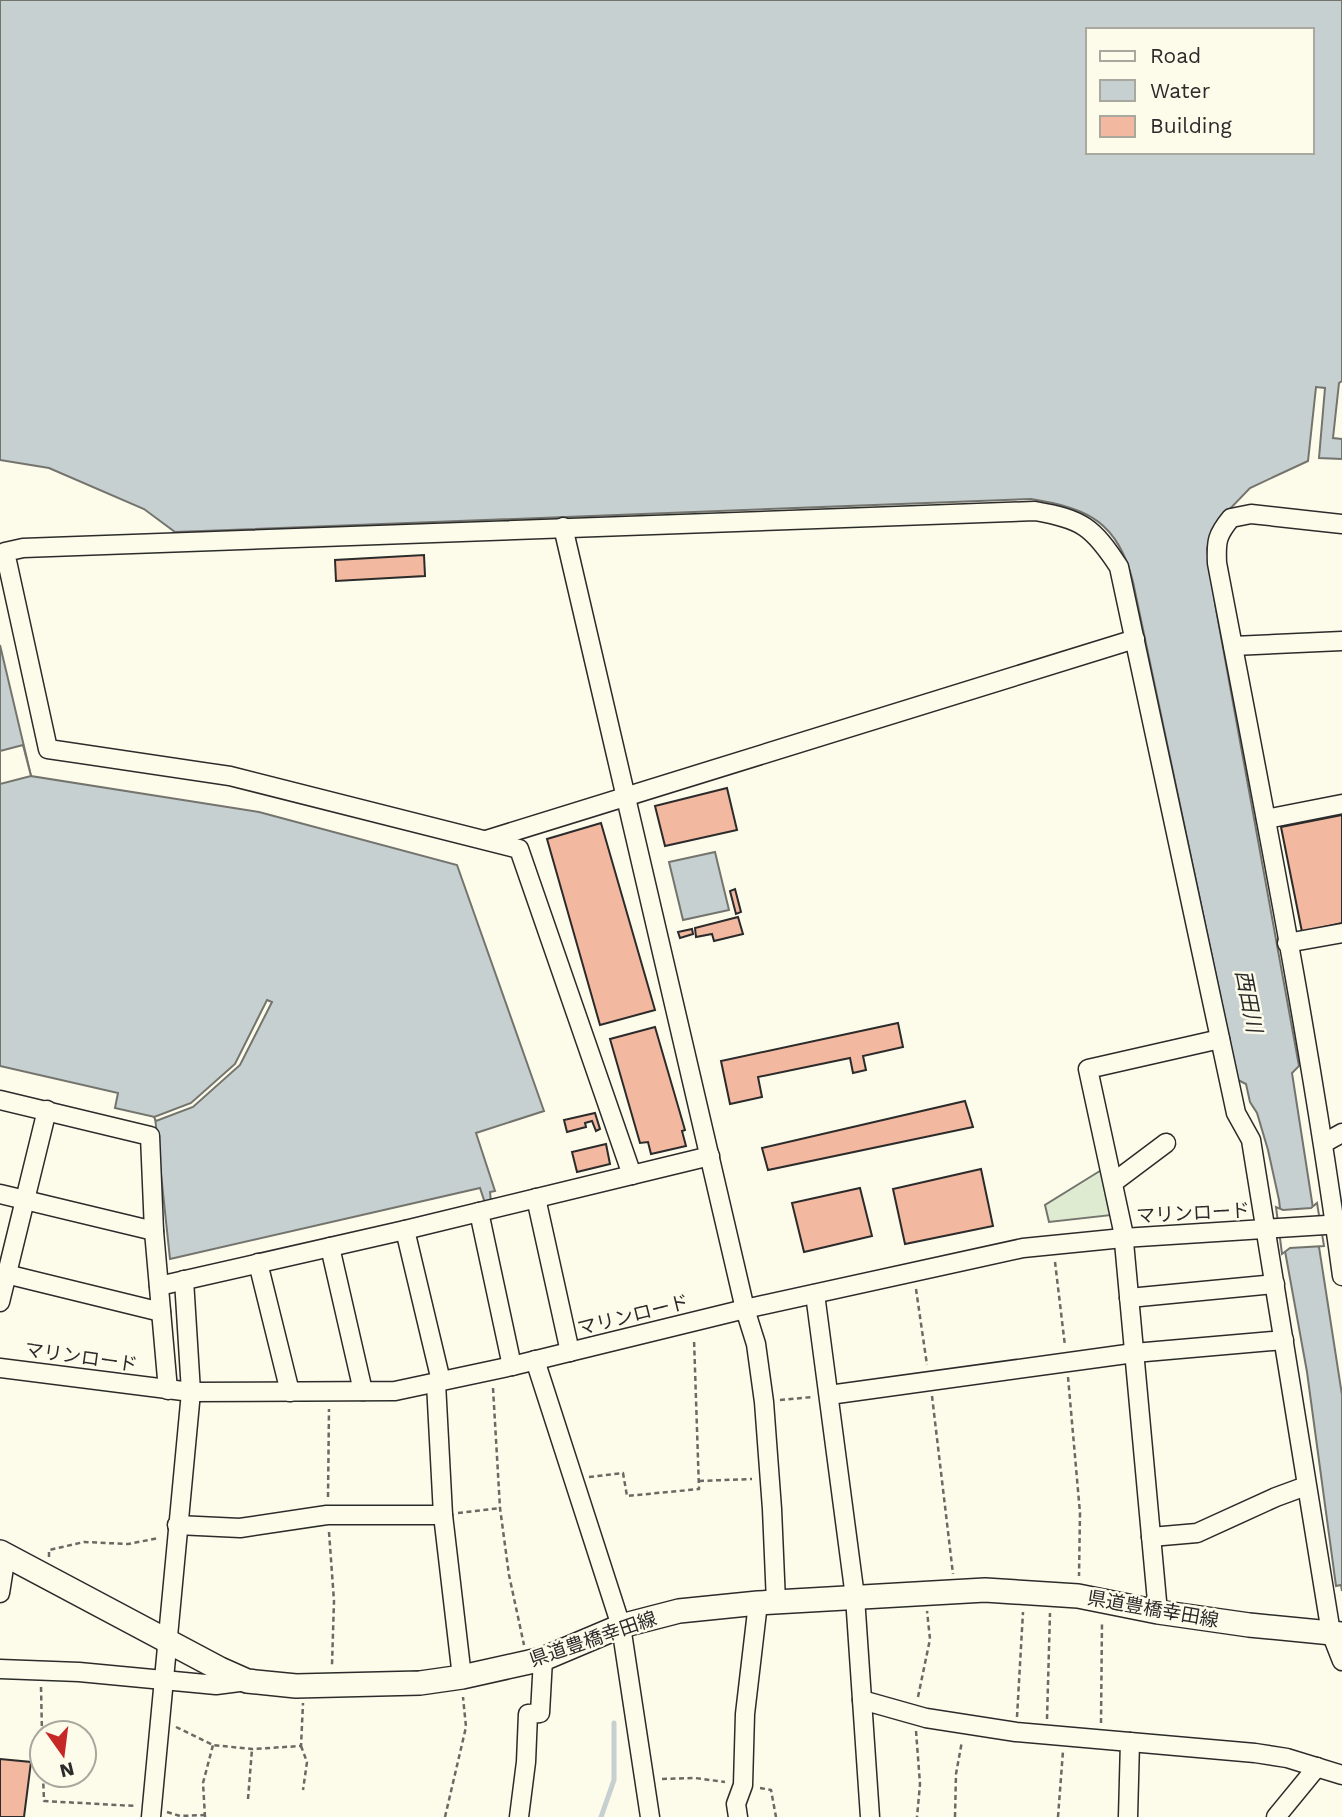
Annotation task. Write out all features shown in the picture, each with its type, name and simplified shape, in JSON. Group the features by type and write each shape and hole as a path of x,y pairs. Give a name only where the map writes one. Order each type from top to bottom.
{"main road":[{"name":"県道豊橋幸田線","path":"3,1553 247,1681 304,1686 420,1683 462,1677 535,1660 621,1626 679,1611 767,1602 955,1591 1050,1592 1158,1612 1337,1634"}],"street":[{"path":"632,1175 519,849 230,776 48,749 5,552 23,548 1035,510 1066,516 1086,527 1102,541 1119,567 1236,1113 1251,1140 1270,1230 1275,1284 1307,1486 1342,1661"},
{"path":"1342,524 1251,514 1231,518 1219,532 1216,546 1324,1143 1342,1276"},
{"path":"563,527 745,1309 756,1344 764,1402 770,1478 767,1602 745,1714 743,1785 736,1804 738,1817"},
{"path":"483,841 1135,639"},
{"path":"1233,646 1342,641"},
{"path":"1266,818 1342,804"},
{"path":"1287,943 1342,933"},
{"path":"1158,1612 1123,1238 1114,1182 1088,1069 1220,1039"},
{"path":"0,1100 150,1136 154,1231 168,1390"},
{"path":"0,1302 47,1110"},
{"path":"1324,1143 1342,1133"},
{"path":"1114,1182 1166,1143"},
{"path":"159,1286 710,1156"},
{"path":"0,1194 154,1231"},
{"path":"536,1198 569,1352"},
{"path":"479,1212 512,1366"},
{"name":"マリンロード","path":"0,1368 191,1392 395,1391 492,1371 745,1309 1023,1248 1123,1238 1335,1225"},
{"path":"405,1230 439,1382 443,1515 462,1677"},
{"path":"330,1247 363,1391"},
{"path":"258,1263 290,1392"},
{"path":"6,1274 161,1312"},
{"path":"152,1812 191,1392 184,1280"},
{"path":"1129,1298 1275,1284"},
{"path":"815,1294 855,1597 870,1817"},
{"path":"829,1395 1134,1353 1284,1340"},
{"path":"535,1360 621,1626 650,1817"},
{"path":"1151,1537 1197,1533 1307,1486"},
{"path":"177,1529 240,1528 327,1515 443,1515"},
{"path":"0,1593 3,1553"},
{"path":"519,1817 526,1762 528,1714 540,1713 535,1660"},
{"path":"0,1668 216,1685 247,1681"},
{"path":"862,1700 926,1718 1016,1732 1255,1753 1287,1758 1342,1775"},
{"path":"1128,1817 1130,1742"},
{"path":"1276,1817 1317,1767"}],"path":[{"path":"1053,1245 1067,1363 1080,1513 1078,1596"},
{"path":"913,1272 930,1382 955,1591"},
{"path":"574,1479 623,1473 627,1496 699,1489 693,1322"},
{"path":"492,1371 500,1508 509,1576 535,1660"},
{"path":"330,1391 327,1515 334,1601 331,1685"},
{"path":"764,1402 829,1395"},
{"path":"699,1481 770,1478"},
{"path":"443,1515 500,1508"},
{"path":"52,1578 49,1550 85,1542 128,1544 177,1529"},
{"path":"1016,1732 1024,1591"},
{"path":"1050,1592 1058,1817"},
{"path":"1100,1739 1102,1601"},
{"path":"41,1670 42,1719"},
{"path":"445,1817 466,1727 462,1677"},
{"path":"303,1790 307,1762 301,1746 304,1686"},
{"path":"161,1720 213,1745 252,1749 301,1746"},
{"path":"955,1817 956,1774 966,1724"},
{"path":"44,1789 44,1801 180,1816 205,1816 203,1783 213,1745"},
{"path":"248,1799 252,1749"},
{"path":"645,1779 695,1778 771,1790 776,1817"}],"green space":[{"path":"1103,1169 1112,1215 1049,1222 1045,1205"}],"water":[{"name":"西田川","path":"0,0 1342,0 1342,381 1339,383 1333,438 1342,439 1342,459 1319,458 1325,388 1316,387 1308,461 1250,488 1224,515 1211,534 1207,549 1299,1066 1292,1073 1342,1395 1342,1591 1341,1585 1336,1586 1307,1372 1285,1251 1279,1200 1268,1150 1246,1084 1238,1080 1133,582 1119,545 1098,521 1069,507 1031,499 175,532 144,509 49,468 0,460"},
{"path":"0,645 31,776 259,812 457,865 544,1111 476,1133 495,1191 490,1192 491,1202 485,1203 480,1188 170,1259 155,1117 115,1108 118,1093 0,1066"},
{"path":"715,852 729,910 683,920 669,862"}],"pier":[{"path":"23,745 31,776 0,784 0,751"},
{"path":"267,1000 272,1002 240,1065 193,1107 156,1121 154,1117 191,1103 235,1064"},
{"path":"1317,1203 1324,1246 1290,1248 1282,1254 1276,1207 1283,1210 1311,1208"}],"building":[{"path":"424,555 425,576 336,581 335,560"},
{"path":"727,788 737,830 665,846 655,806"},
{"path":"1342,815 1342,923 1302,932 1281,827"},
{"path":"601,823 655,1010 600,1025 547,839"},
{"path":"735,889 741,912 736,914 730,891"},
{"path":"738,917 743,934 714,941 712,934 696,937 695,928"},
{"path":"692,929 693,934 680,938 678,932"},
{"path":"898,1023 903,1047 863,1056 866,1070 853,1073 850,1058 758,1077 762,1097 730,1104 721,1061"},
{"path":"655,1027 685,1130 682,1131 686,1146 651,1154 648,1142 640,1143 610,1039"},
{"path":"965,1101 973,1127 768,1170 762,1148"},
{"path":"595,1113 600,1129 596,1131 592,1121 585,1123 586,1127 567,1132 564,1120"},
{"path":"606,1144 610,1164 577,1172 572,1152"},
{"path":"981,1169 993,1226 905,1244 893,1189"},
{"path":"860,1188 872,1236 804,1252 792,1203"},
{"path":"0,1759 28,1762 24,1817 0,1817"}],"waterway":[{"path":"601,1817 614,1780 614,1723"}]}
